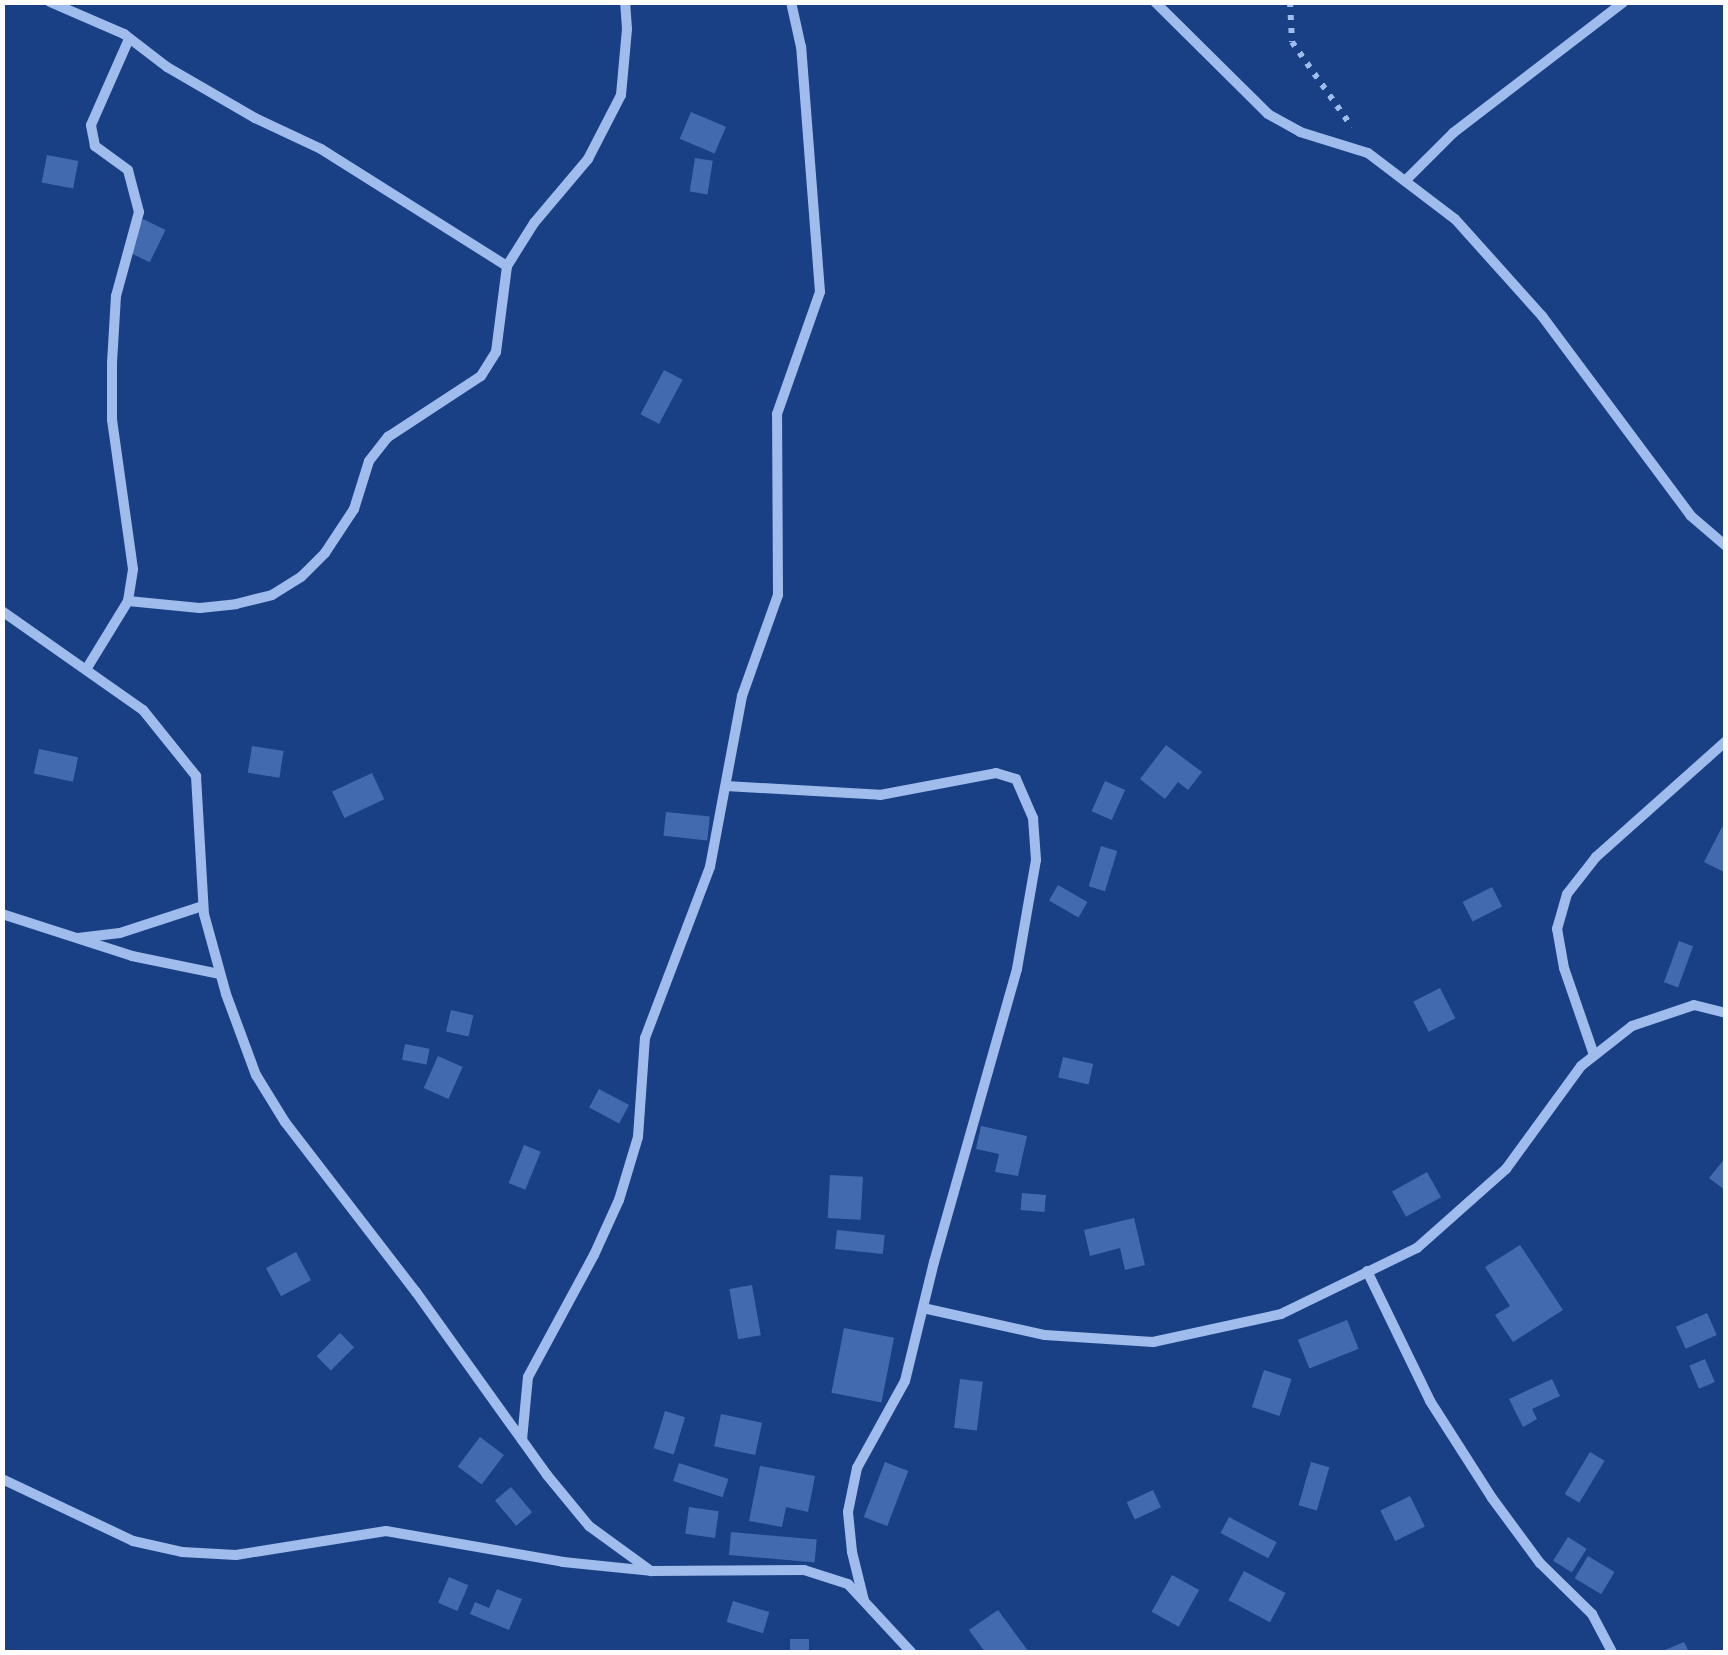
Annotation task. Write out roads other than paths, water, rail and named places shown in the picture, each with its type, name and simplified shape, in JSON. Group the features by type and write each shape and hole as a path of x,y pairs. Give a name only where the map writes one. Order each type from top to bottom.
{"street":[{"path":"50,2 101,21 198,86 321,149 507,266"},
{"path":"128,601 200,608 236,604 272,595 301,577 326,553 354,510 369,461 388,437 480,376 500,336 507,266 534,222 588,159 621,95 625,2"},
{"path":"522,1440 528,1376 619,1200 638,1136 645,1038 710,867 742,696 778,595 777,414 820,292 801,47 792,2"},
{"path":"1156,2 1268,114 1300,132 1368,153 1455,220 1496,262 1691,516 1726,546"},
{"path":"1405,181 1452,133 1624,2"},
{"path":"87,668 128,601 132,569 112,420 112,363 116,296 139,212 128,170 95,146 91,124 130,39"},
{"path":"2,612 143,710 196,776 204,906 220,974 256,1075 284,1122 589,1526 651,1571"},
{"path":"1594,1055 1564,968 1557,929 1567,894 1596,858 1726,741"},
{"path":"726,786 880,795 996,773 1016,778 1025,791 1033,818 1036,860 1017,969 905,1382 857,1468 848,1512 852,1552 864,1601"},
{"path":"72,939 120,933 204,906"},
{"path":"2,914 72,939 220,974"},
{"path":"923,1308 1045,1335 1152,1342 1281,1314 1417,1248 1506,1169 1581,1066 1632,1026 1694,1004 1726,1014"},
{"path":"1367,1272 1430,1401 1482,1482 1540,1563 1592,1614 1612,1652"},
{"path":"2,1479 133,1541 182,1552 236,1555 386,1531 563,1562 651,1571 804,1570 848,1584 897,1647 911,1652"}]}
